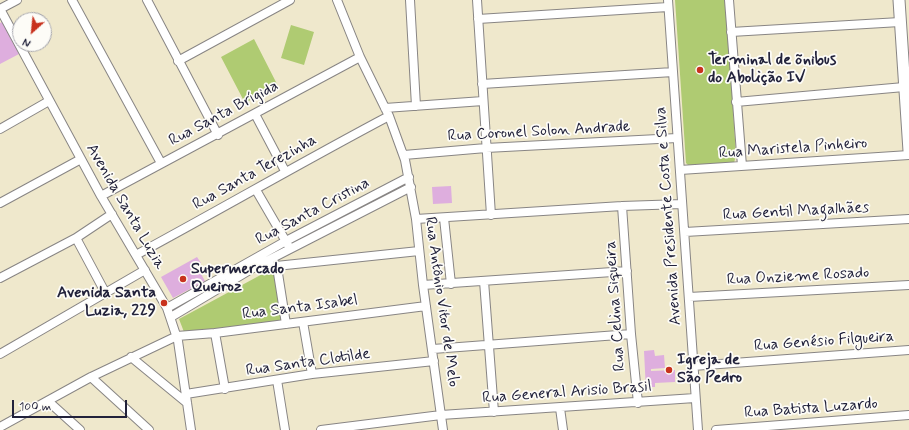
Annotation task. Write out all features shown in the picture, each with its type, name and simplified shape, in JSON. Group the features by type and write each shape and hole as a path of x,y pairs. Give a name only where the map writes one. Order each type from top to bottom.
{"street":[{"path":"0,9 17,0"},
{"path":"72,0 161,163"},
{"path":"147,0 218,134"},
{"path":"178,61 290,0"},
{"name":"Rua Antônio Vitor de Melo","path":"337,0 360,57 389,116 404,155 416,219 423,285 443,430"},
{"path":"410,0 416,106"},
{"path":"477,0 491,215"},
{"path":"729,0 742,166"},
{"path":"899,0 909,151"},
{"path":"478,18 668,3"},
{"name":"Avenida Presidente Costa e Silva","path":"668,3 698,430"},
{"name":"Avenida Santa Luzia","path":"0,9 101,196 171,316 177,336 191,430"},
{"path":"731,32 900,22"},
{"name":"Rua Santa Brígida","path":"101,196 360,57"},
{"path":"482,84 673,72"},
{"path":"736,102 904,87"},
{"path":"0,129 49,101"},
{"path":"385,108 483,101"},
{"path":"255,114 285,171"},
{"name":"Rua Santa Terezinha","path":"136,255 256,190 285,171 389,116"},
{"name":"Rua Coronel Solon Andrade","path":"404,155 486,148 677,138"},
{"name":"Rua Maristela Pinheiro","path":"680,170 909,155"},
{"path":"0,204 81,159"},
{"name":"Rua Santa Cristina","path":"167,308 288,245 409,177"},
{"name":"Rua Santa Cristina","path":"171,316 253,268 288,245 411,186"},
{"path":"256,190 288,245"},
{"path":"416,219 622,206 682,204"},
{"name":"Rua Celina Siqueira","path":"622,206 631,334 638,403"},
{"path":"0,278 76,238 112,214"},
{"path":"444,218 450,284"},
{"name":"Rua Gentil Magalhães","path":"685,232 909,219"},
{"path":"76,238 106,294"},
{"path":"253,268 419,250"},
{"path":"278,266 286,324"},
{"path":"0,354 106,294 145,270"},
{"path":"423,285 627,271"},
{"path":"484,281 494,412"},
{"name":"Rua Onzieme Rosado","path":"689,298 909,285"},
{"name":"Rua Santa Isabel","path":"177,336 215,333 426,306"},
{"path":"303,322 312,374"},
{"path":"215,333 225,389"},
{"path":"433,349 489,346 631,334"},
{"path":"0,427 91,377 177,336"},
{"name":"Rua Genésio Filgueira","path":"693,366 909,350"},
{"path":"131,357 187,403"},
{"name":"Rua Santa Clotilde","path":"186,394 312,374 434,361"},
{"path":"91,377 149,430"},
{"path":"277,380 285,430"},
{"name":"Rua General Arisio Brasil","path":"321,430 390,426 441,415 695,398"},
{"path":"48,401 80,430"},
{"path":"560,408 563,430"},
{"name":"Rua Batista Luzardo","path":"716,430 909,415"}],"green space":[{"path":"675,0 726,0 736,155 734,163 689,166 686,163"},
{"path":"291,25 314,32 304,65 281,58"},
{"path":"254,39 278,86 245,103 221,57"},
{"path":"268,271 275,275 282,321 184,332 179,319"}],"building":[{"path":"2,22 12,41 12,52 18,52 19,54 0,64 0,23"},
{"path":"451,186 452,203 433,204 432,187"},
{"name":"Supermercado Queiroz","path":"197,257 201,263 196,265 205,281 173,298 161,277"},
{"name":"Igreja de São Pedro","path":"654,350 655,356 664,355 665,368 651,369 651,371 675,370 675,382 655,383 655,387 652,387 652,391 646,391 644,351"}],"place":[{"name":"Terminal de õnibus do Abolição IV","path":"700,70"},
{"name":"Supermercado Queiroz","path":"183,279"},
{"name":"Avenida Santa Luzia, 229","path":"164,303"},
{"name":"Igreja de São Pedro","path":"669,370"}]}
